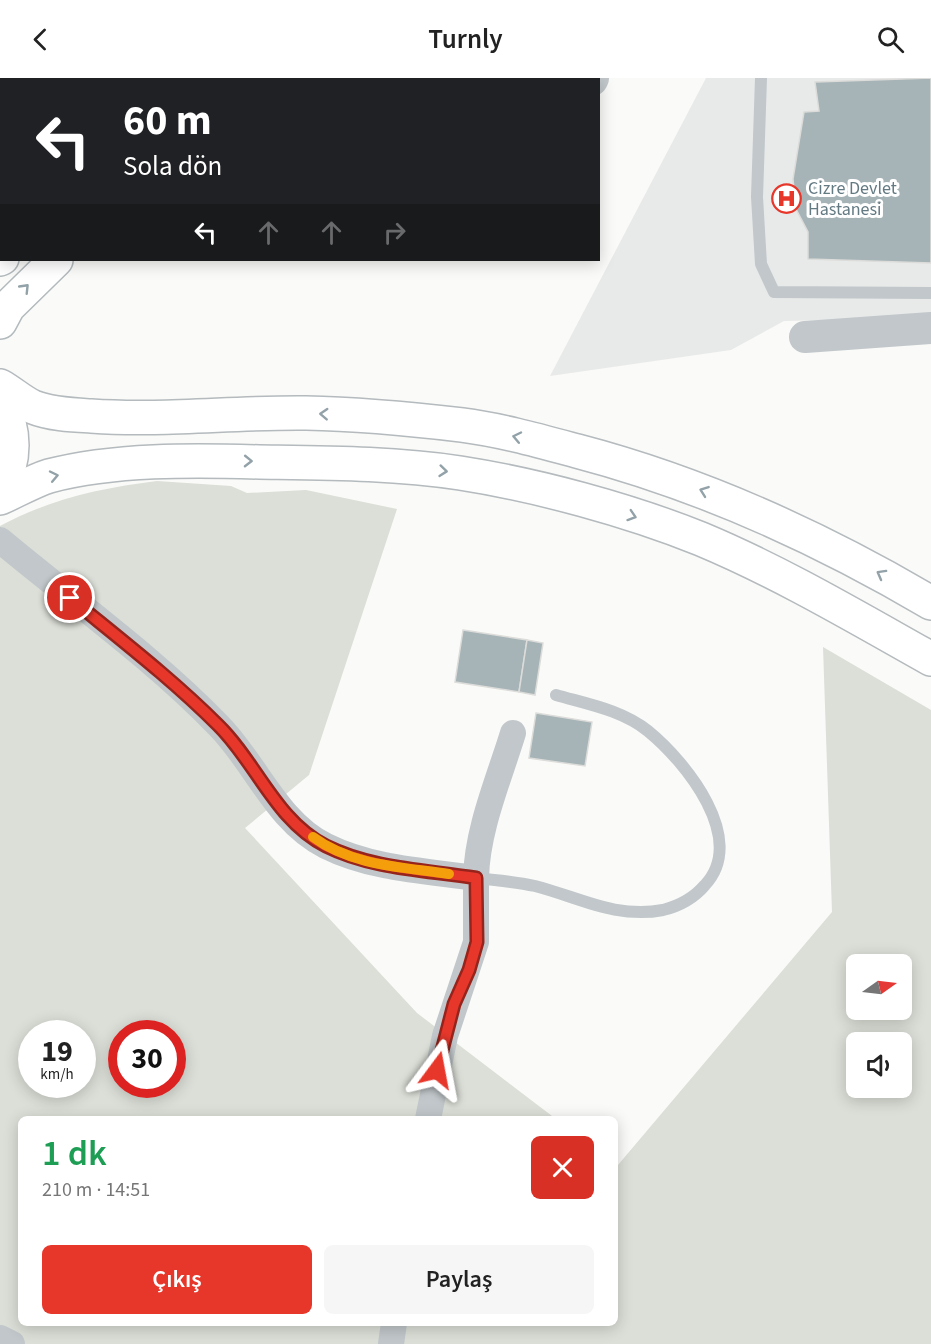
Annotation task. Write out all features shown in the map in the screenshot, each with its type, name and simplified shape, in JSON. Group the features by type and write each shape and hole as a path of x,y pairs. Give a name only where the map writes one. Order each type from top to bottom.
{"main road":[{"path":"0,322 8,307 55,261"},
{"path":"0,386 34,407 69,414 114,418 306,413 378,417 466,426 550,444 638,467 722,497 791,527 931,603"},
{"path":"0,398 10,419 14,447 8,476 0,489"},
{"path":"0,498 48,476 118,466 203,461 386,466 460,473 537,489 624,513 700,539 831,603 931,659"}],"street":[{"path":"805,337 931,328"},
{"path":"0,540 175,684 220,727 279,806 324,845 374,863 476,878"},
{"path":"429,1116 445,1036 477,942 477,861 483,829 513,733"},
{"path":"391,1344 394,1326"},
{"path":"0,1338 12,1344"}],"lane":[{"path":"760,78 757,197 761,264 774,292 931,293"},
{"path":"476,878 534,886 599,908 638,912 663,910 684,903 705,886 718,865 720,847 718,829 710,808 675,757 647,731 615,712 556,695"}],"shaded area":[{"name":"Cizre Devlet Hastanesi","path":"706,78 931,78 931,318 784,321 731,350 550,376"},
{"path":"157,481 231,486 247,493 306,490 397,509 309,775 245,828 417,1013 552,1116 18,1116 18,1326 618,1326 618,1165 832,912 823,647 931,710 931,1344 0,1344 0,526 38,509 76,496"}],"building":[{"path":"931,78 931,263 808,259 808,232 796,209 793,179 804,112 819,111 815,82"},
{"path":"463,630 527,640 519,692 455,682"},
{"path":"527,640 543,643 535,695 519,692"},
{"path":"536,713 592,722 585,766 529,758"}],"slow traffic":[{"path":"313,837 324,845 349,856 374,863 449,874"}],"place":[{"name":"Cizre Devlet Hastanesi","path":"787,198"}],"route":[{"path":"70,598 175,684 220,727 279,806 303,830 324,845 349,856 374,863 476,878 477,942 469,970 454,1004 437,1070"}]}
